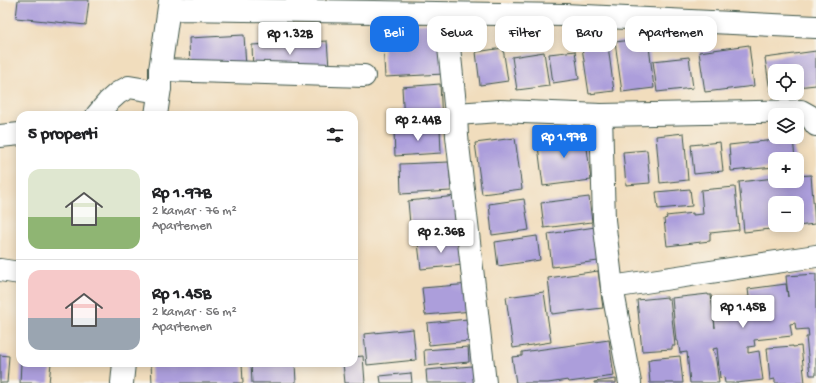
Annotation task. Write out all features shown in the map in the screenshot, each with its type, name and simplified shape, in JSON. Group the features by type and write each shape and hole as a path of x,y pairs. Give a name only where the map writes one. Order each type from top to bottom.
{"street":[{"path":"156,111 154,81 173,7 212,9 564,15 816,27"},
{"path":"450,52 457,136 485,383"},
{"path":"100,111 118,93 154,81 200,70 364,76"},
{"path":"456,114 500,111 601,114 801,112 810,116 816,125"},
{"path":"601,114 604,220 612,287 630,383"},
{"path":"0,136 16,134"},
{"path":"612,287 816,256"},
{"path":"0,270 16,272"},
{"path":"122,383 124,367"}],"building":[{"path":"18,0 89,0 86,25 16,18"},
{"path":"419,24 427,24 427,52 443,52 444,74 385,77 384,52 419,52"},
{"path":"244,35 246,67 190,70 189,38"},
{"path":"327,41 329,67 253,71 252,45"},
{"path":"625,41 625,52 650,52 654,88 622,92 616,52 617,42"},
{"path":"749,45 754,86 705,92 699,52 717,52 717,49"},
{"path":"495,49 495,52 504,52 508,81 480,85 476,52 487,52 487,50"},
{"path":"816,51 816,85 804,86 804,64 768,64 768,78 765,58"},
{"path":"544,52 549,86 517,90 512,57"},
{"path":"575,52 579,79 553,83 549,54"},
{"path":"583,52 609,52 614,91 589,94"},
{"path":"689,57 693,88 657,92 653,61"},
{"path":"440,84 442,121 404,123 402,87"},
{"path":"440,128 441,153 395,156 394,131"},
{"path":"585,132 591,180 543,186 537,138"},
{"path":"684,133 688,180 660,183 656,136"},
{"path":"515,138 522,189 482,194 475,143"},
{"path":"768,141 768,144 794,144 794,152 768,152 768,168 731,171 729,145"},
{"path":"720,142 723,171 694,174 691,145"},
{"path":"647,150 650,183 626,185 623,152"},
{"path":"449,162 451,191 401,194 400,164"},
{"path":"811,175 815,224 804,225 804,196 768,196 768,229 744,232 739,182 768,179 768,188 804,188 804,176"},
{"path":"735,187 739,230 710,233 710,241 667,246 664,219 667,218 666,216 693,213 693,215 703,214 701,190"},
{"path":"690,189 692,206 658,209 656,192"},
{"path":"457,196 460,231 411,236 408,201"},
{"path":"589,197 592,222 544,228 541,203"},
{"path":"524,199 529,230 492,235 489,204"},
{"path":"602,226 606,260 552,267 548,234"},
{"path":"537,236 540,260 498,266 495,242"},
{"path":"462,239 464,265 421,269 418,243"},
{"path":"598,271 603,308 552,314 548,278"},
{"path":"816,274 816,375 810,375 806,337 809,337 808,329 796,330 795,323 790,324 792,336 754,340 755,346 748,347 748,353 759,351 763,380 725,383 724,377 720,378 717,348 713,349 715,353 719,383 690,383 687,352 680,353 678,341 676,341 672,298 708,294 711,295 715,328 713,302 749,297 748,289 786,284 788,297 786,276"},
{"path":"470,284 473,311 425,315 422,288"},
{"path":"544,292 551,342 513,348 506,297"},
{"path":"667,297 667,299 670,299 675,346 672,346 672,349 642,351 637,300"},
{"path":"468,319 469,341 429,345 427,323"},
{"path":"413,329 416,360 367,365 364,334"},
{"path":"609,340 614,376 569,382 568,380 548,383 516,383 512,357 522,356 522,352"},
{"path":"801,346 805,383 775,383 775,379 770,380 767,348"},
{"path":"468,347 469,362 425,366 424,350"},
{"path":"0,355 9,356 7,383 0,383"},
{"path":"363,356 365,383 345,383 343,367 358,367 358,357"},
{"path":"680,356 683,383 650,383 648,360"},
{"path":"472,366 474,383 427,383 426,370"},
{"path":"21,367 51,367 49,383 20,383"},
{"path":"151,367 242,367 243,383 152,383"},
{"path":"251,367 295,367 296,383 252,383"},
{"path":"411,373 412,383 381,383 380,376"},
{"path":"616,379 616,383 594,383 594,382"}]}
